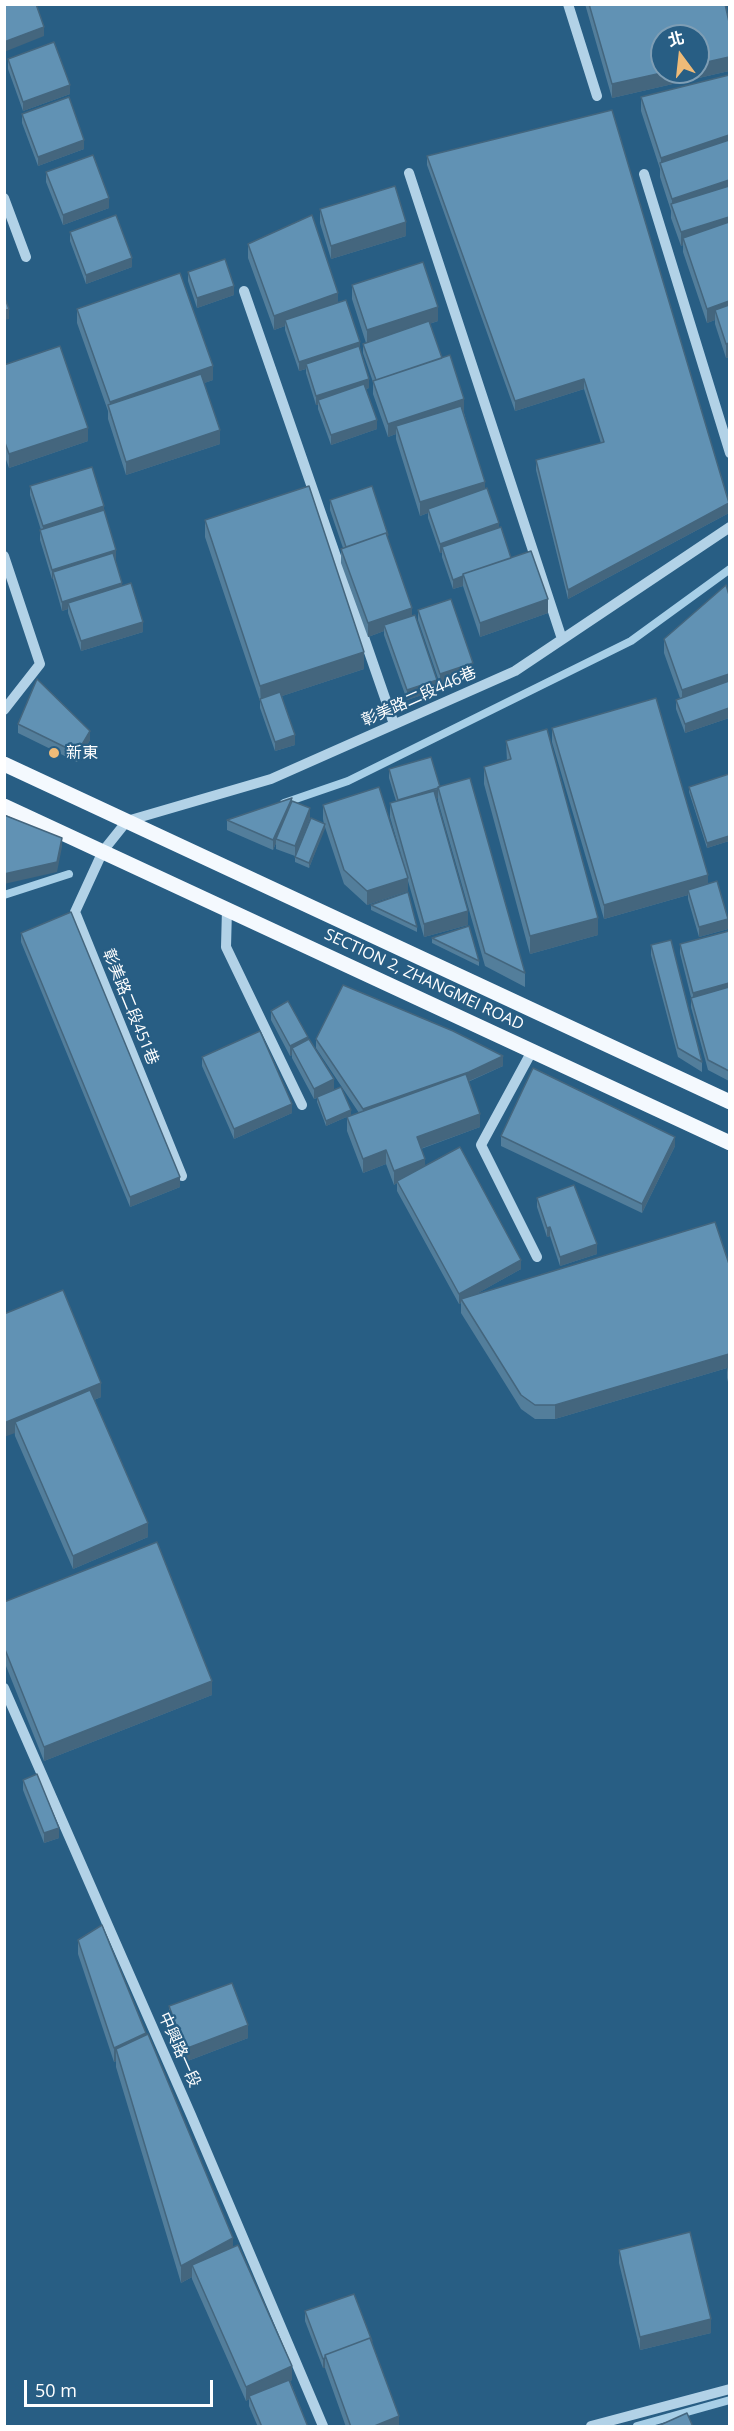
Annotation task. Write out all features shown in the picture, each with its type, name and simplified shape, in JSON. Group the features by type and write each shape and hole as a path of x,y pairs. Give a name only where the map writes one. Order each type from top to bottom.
{"main road":[{"name":"SECTION 2, ZHANGMEI ROAD","path":"4,764 729,1102"},
{"name":"SECTION 2, ZHANGMEI ROAD","path":"4,806 729,1143"}],"street":[{"path":"568,4 597,96"},
{"path":"409,173 562,639"},
{"path":"644,174 729,453"},
{"path":"4,198 26,257"},
{"path":"244,291 394,724"},
{"name":"彰美路二段446巷","path":"127,821 271,779 514,671 729,527"},
{"path":"4,556 39,664 4,710"},
{"path":"103,851 127,821"},
{"name":"彰美路二段451巷","path":"103,851 75,912 182,1176"},
{"path":"227,909 226,947 302,1105"},
{"path":"532,1051 481,1145 537,1257"},
{"name":"中興路一段","path":"4,1688 191,2115 323,2427"},
{"path":"591,2427 729,2389"}],"building":[{"path":"4,4 36,4 44,27 4,42"},
{"path":"589,4 725,4 729,22 729,57 710,61 710,24 650,24 650,76 612,84"},
{"path":"54,42 70,85 23,102 8,59"},
{"path":"729,75 729,135 661,158 641,97 693,84 710,84 710,80"},
{"path":"69,97 84,140 38,157 22,114"},
{"path":"612,110 729,503 568,590 536,460 604,442 584,379 515,401 427,156"},
{"path":"729,140 729,180 672,199 660,163"},
{"path":"93,155 109,198 63,215 46,172"},
{"path":"395,186 406,222 331,246 320,209"},
{"path":"729,186 729,217 681,232 671,204"},
{"path":"116,215 132,258 86,275 70,232"},
{"path":"312,215 338,293 274,316 248,244"},
{"path":"729,222 729,301 707,309 683,238"},
{"path":"225,259 234,286 197,298 188,272"},
{"path":"423,262 438,307 367,330 352,285"},
{"path":"180,273 213,366 110,402 77,309"},
{"path":"4,296 9,309 4,311"},
{"path":"346,300 360,342 299,362 285,320"},
{"path":"729,305 729,343 726,344 715,310"},
{"path":"429,321 442,358 376,380 363,344"},
{"path":"60,346 88,428 9,454 4,440 4,365"},
{"path":"359,346 369,379 316,396 306,364"},
{"path":"450,355 464,399 388,424 373,381"},
{"path":"201,374 220,430 126,462 108,405"},
{"path":"364,384 377,420 331,435 318,400"},
{"path":"461,406 485,482 420,502 396,426"},
{"path":"92,467 104,506 43,526 30,486"},
{"path":"309,486 364,652 260,686 205,520"},
{"path":"372,486 388,535 386,533 346,547 330,500"},
{"path":"487,488 499,523 440,544 428,509"},
{"path":"104,510 116,550 52,570 40,530"},
{"path":"501,527 511,558 463,574 453,580 442,547"},
{"path":"386,533 412,608 368,623 341,549"},
{"path":"531,551 548,599 480,623 463,574"},
{"path":"113,553 122,583 62,602 53,572"},
{"path":"131,583 143,622 81,641 68,603"},
{"path":"726,585 729,595 729,674 682,690 664,639"},
{"path":"451,599 473,663 440,674 418,610"},
{"path":"415,615 437,680 407,690 384,625"},
{"path":"37,679 90,731 77,753 18,724"},
{"path":"729,681 729,708 685,724 676,700"},
{"path":"280,692 295,735 275,742 260,699"},
{"path":"656,698 708,875 604,905 552,728"},
{"path":"547,729 598,918 530,936 484,767 511,759 506,741"},
{"path":"431,757 440,787 398,800 389,769"},
{"path":"729,774 729,836 707,843 689,787"},
{"path":"470,778 525,973 485,953 438,787"},
{"path":"379,787 408,878 367,891 344,870 323,805"},
{"path":"434,791 468,911 424,924 390,803"},
{"path":"292,798 273,840 227,820"},
{"path":"292,801 310,808 295,846 276,839"},
{"path":"4,815 62,838 57,862 4,874"},
{"path":"311,818 325,824 309,863 295,857"},
{"path":"717,881 728,919 699,927 688,890"},
{"path":"408,892 417,927 371,905"},
{"path":"71,912 180,1177 130,1197 21,933"},
{"path":"469,926 479,961 432,938"},
{"path":"729,931 729,983 693,993 680,944"},
{"path":"671,940 702,1062 678,1048 651,945"},
{"path":"343,985 453,1031 503,1056 469,1072 363,1109 316,1039"},
{"path":"729,987 729,1071 708,1060 691,998"},
{"path":"288,1001 308,1037 290,1046 271,1011"},
{"path":"260,1031 292,1104 234,1129 202,1057"},
{"path":"309,1039 334,1079 314,1089 292,1048"},
{"path":"533,1068 675,1137 642,1204 501,1136"},
{"path":"466,1074 480,1114 417,1137 425,1159 394,1171 386,1150 363,1159 347,1117"},
{"path":"341,1087 351,1110 326,1121 317,1097"},
{"path":"460,1147 521,1260 459,1294 397,1181"},
{"path":"574,1185 597,1244 560,1257 537,1198"},
{"path":"715,1222 729,1264 729,1354 555,1405 535,1405 521,1395 461,1299"},
{"path":"63,1290 101,1383 4,1423 4,1314"},
{"path":"90,1390 148,1523 73,1556 15,1422"},
{"path":"157,1542 212,1681 44,1747 4,1647 4,1602"},
{"path":"37,1774 59,1828 44,1833 23,1780"},
{"path":"102,1925 146,2033 114,2048 78,1940"},
{"path":"232,1983 248,2025 185,2049 169,2006"},
{"path":"148,2034 233,2238 181,2266 116,2049"},
{"path":"690,2232 711,2319 640,2337 619,2250"},
{"path":"238,2245 292,2366 246,2387 192,2265"},
{"path":"354,2294 372,2341 370,2338 325,2355 323,2359 305,2311"},
{"path":"370,2338 399,2416 372,2427 351,2427 325,2355"},
{"path":"289,2380 308,2427 262,2427 249,2396"},
{"path":"687,2413 693,2427 658,2427 658,2426"}],"waterway":[{"path":"284,803 348,781 631,641 730,569"},
{"path":"4,895 69,874"},
{"path":"637,2426 730,2400"}],"place":[{"name":"新東","path":"54,753"}]}
